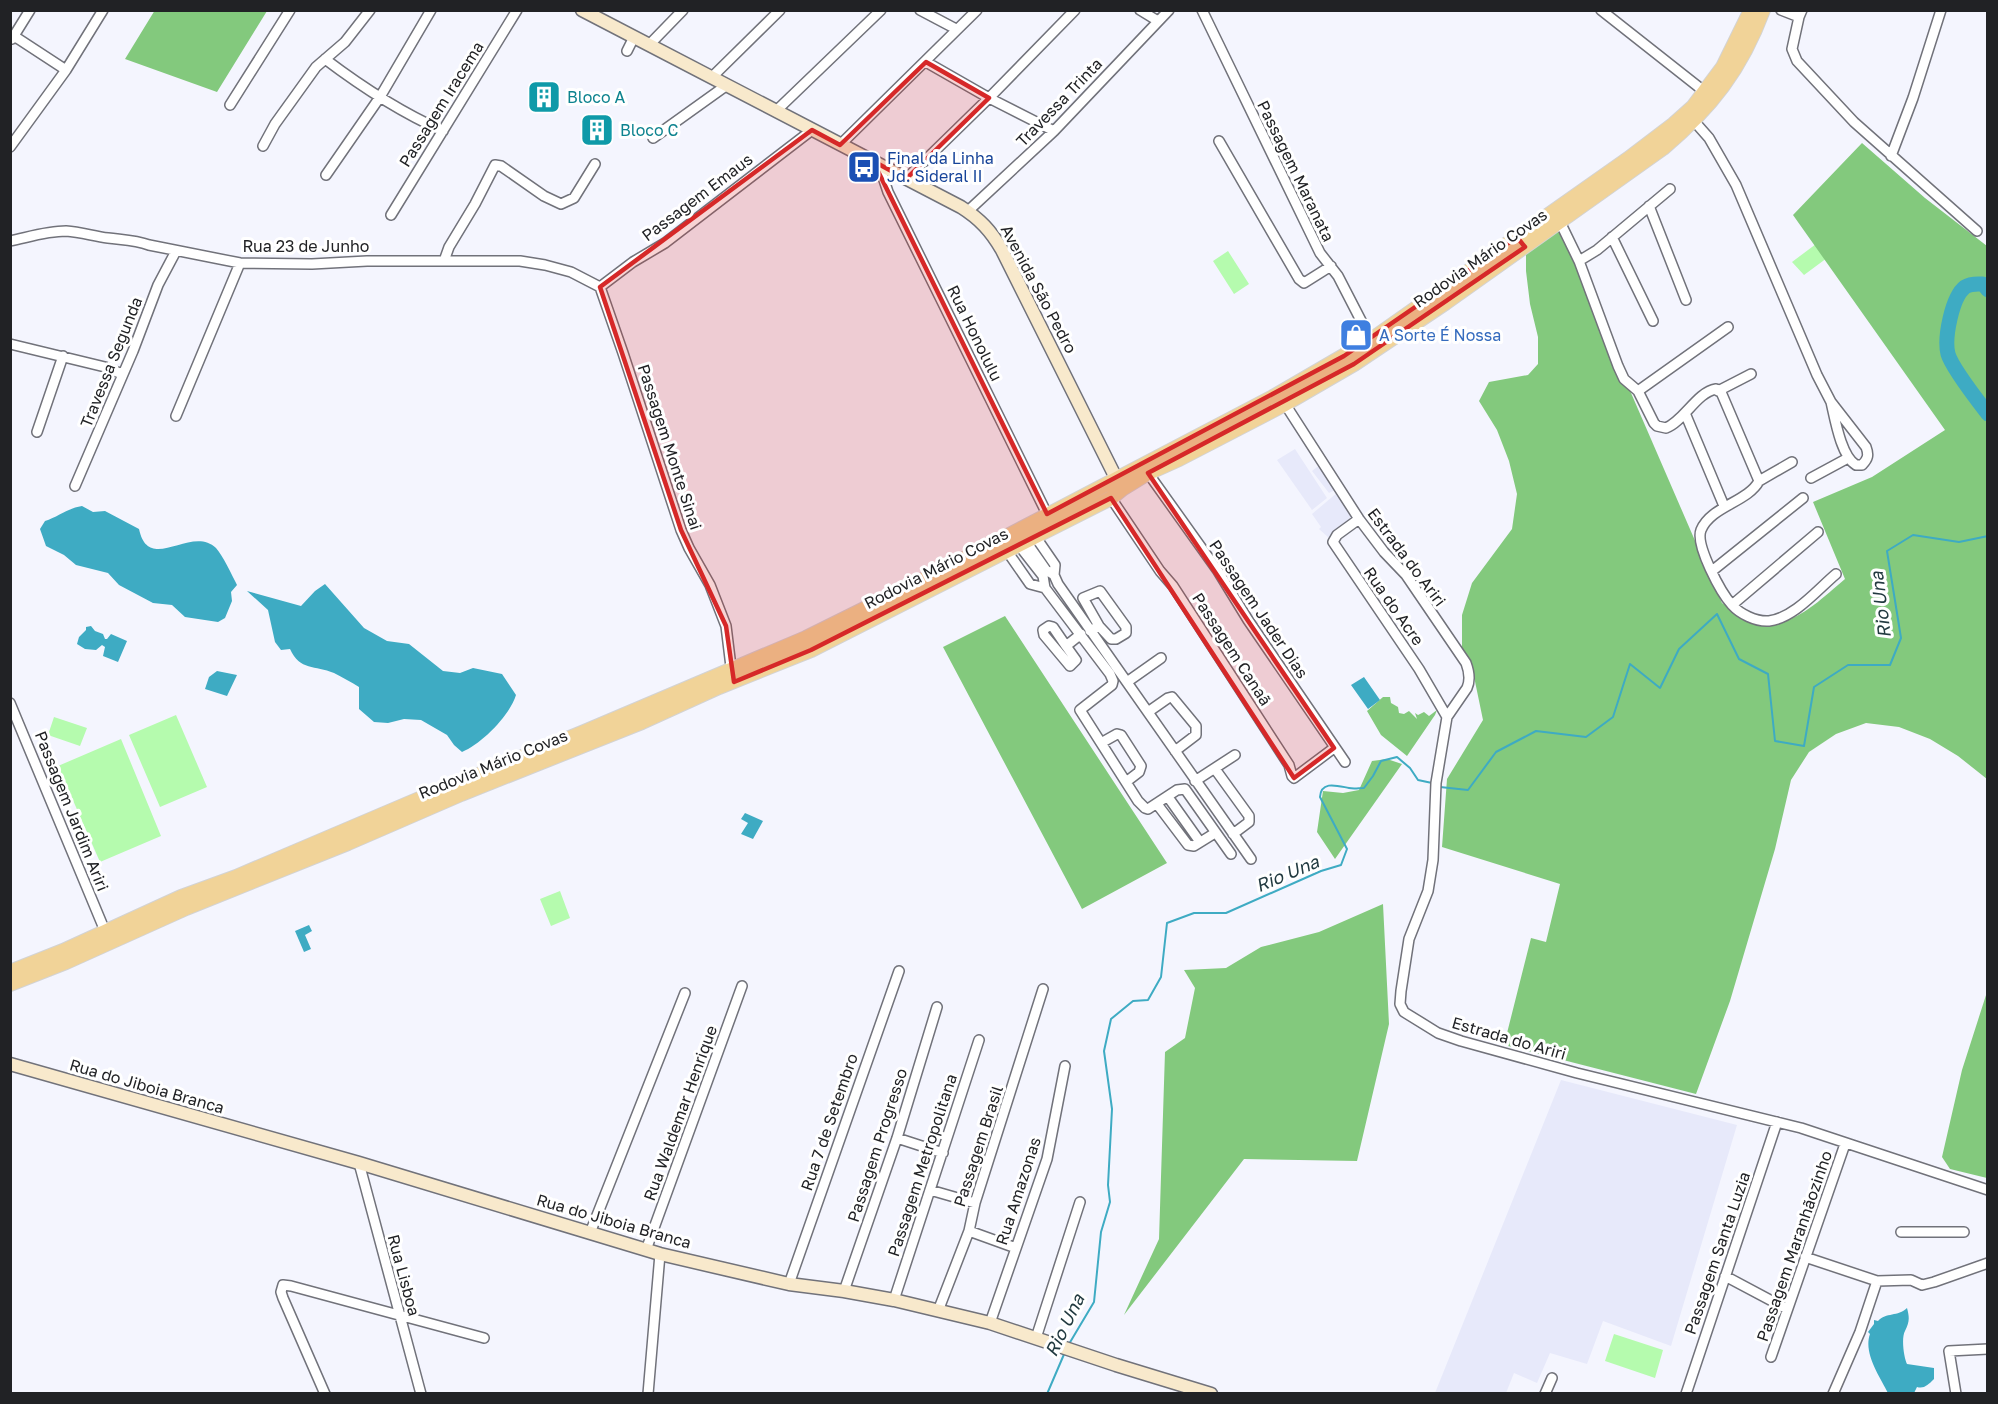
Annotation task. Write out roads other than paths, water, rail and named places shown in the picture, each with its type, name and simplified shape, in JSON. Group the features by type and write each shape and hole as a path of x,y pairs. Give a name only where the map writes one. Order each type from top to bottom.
{"main road":[{"name":"Rodovia Mário Covas","path":"732,676 937,573 1047,514 1116,488 1179,459 1286,404 1354,364 1419,321 1693,107 1728,59 1751,10"},
{"name":"Rodovia Mário Covas","path":"10,972 181,897 236,877 424,796 732,676 812,650 1021,543 1371,340 1521,242 1560,222 1663,148 1694,121 1733,73 1745,53 1764,10"},
{"name":"Avenida São Pedro","path":"583,11 968,211 988,228 1002,250 1116,488"},
{"name":"Rodovia Mário Covas","path":"10,984 66,962 186,908 642,722 717,682"},
{"name":"Rua do Jiboia Branca","path":"10,1064 359,1163 660,1254 789,1284 894,1300 990,1323 1211,1394"}],"street":[{"path":"30,10 12,38 66,70"},
{"path":"10,147 66,70 103,10"},
{"path":"230,105 290,10"},
{"path":"263,146 275,124 309,76 325,58 345,42 370,10"},
{"path":"326,175 380,97 430,10"},
{"name":"Passagem Iracema","path":"391,215 517,10"},
{"path":"649,45 683,10"},
{"path":"712,77 780,10"},
{"path":"776,111 881,10"},
{"path":"920,10 956,29"},
{"path":"840,145 977,10"},
{"path":"906,179 1075,10"},
{"path":"1140,10 1158,21"},
{"name":"Travessa Trinta","path":"968,211 1054,131 1169,10"},
{"name":"Passagem Maranata","path":"1202,10 1317,248 1344,286 1371,340"},
{"path":"1601,10 1706,92"},
{"path":"1781,10 1801,14 1792,49 1797,61 1854,122 1977,231"},
{"path":"1891,156 1913,98 1941,10"},
{"path":"627,51 634,37"},
{"path":"325,58 358,84 412,117 443,131"},
{"path":"926,62 1054,131"},
{"path":"653,138 727,85"},
{"path":"1694,121 1709,138 1729,171 1800,338 1832,402 1866,447 1867,460 1862,465 1856,465 1848,458 1838,430 1832,402"},
{"name":"Passagem Emaus","path":"600,287 633,262 665,243 812,130"},
{"path":"1219,141 1299,279 1304,283 1331,266"},
{"path":"444,261 449,247 493,167 498,165 544,196 561,204 574,198 595,164"},
{"name":"Rua Honolulu","path":"879,165 900,219 927,269 1047,514"},
{"path":"1579,261 1670,189"},
{"path":"1649,206 1686,300"},
{"path":"1560,222 1579,261 1624,379 1638,391 1657,426 1661,428 1670,426 1707,392 1719,390 1751,374"},
{"name":"Rua 23 de Junho","path":"10,241 43,233 64,231 135,240 176,251 240,263 312,264 367,261 509,260 545,265 571,272 600,287"},
{"path":"1612,237 1653,321"},
{"name":"Travessa Segunda","path":"75,486 158,285 176,251"},
{"path":"176,416 240,263"},
{"name":"Passagem Monte Sinai","path":"600,287 681,530 688,548 710,585 726,626 732,676"},
{"path":"1638,391 1728,327"},
{"path":"10,344 105,367 122,374"},
{"path":"37,432 63,356"},
{"path":"1719,390 1759,481"},
{"name":"Estrada do Ariri","path":"1286,404 1359,519 1384,552 1406,574 1466,663 1469,671 1469,683 1447,717 1436,783 1434,838 1428,891 1409,939 1400,1004 1404,1012 1438,1033 1461,1041 1577,1073 1801,1128 1988,1190"},
{"path":"1685,413 1724,506"},
{"path":"1811,478 1848,458"},
{"path":"1792,462 1759,481 1753,490 1724,506 1704,524 1700,533 1701,544 1712,571 1732,605 1742,613 1759,619 1768,621 1795,609 1836,574"},
{"name":"Passagem Jader Dias","path":"1148,473 1218,571 1248,620 1345,762"},
{"name":"Passagem Canaã","path":"1116,488 1160,571 1173,586 1289,765 1292,776 1294,778 1334,748"},
{"path":"1712,571 1803,498"},
{"name":"Rua do Acre","path":"1359,519 1337,535 1333,542 1413,660 1447,717"},
{"path":"1732,605 1818,532"},
{"path":"1021,543 1046,570 1054,575 1126,682 1251,859"},
{"path":"1021,543 1030,584 1044,588 1090,630 1116,639 1126,633 1126,627 1100,591 1083,598 1090,630 1113,681 1112,685 1080,710 1126,782 1148,809 1177,790 1185,789 1231,854"},
{"path":"1021,543 1043,576 1044,588"},
{"path":"1066,646 1090,630"},
{"path":"1126,682 1161,658"},
{"path":"1148,712 1173,697 1196,726 1196,735 1175,751"},
{"name":"Passagem Jardim Ariri","path":"10,703 105,931"},
{"path":"1101,743 1117,734 1121,735 1136,758 1141,766 1140,770 1126,782"},
{"path":"1196,781 1235,754"},
{"path":"1215,769 1249,816 1249,822 1233,834"},
{"path":"1168,797 1200,842"},
{"path":"1157,804 1188,845 1194,846 1215,832"},
{"name":"Rua 7 de Setembro","path":"789,1284 899,971"},
{"name":"Rua Waldemar Henrique","path":"646,1250 742,986"},
{"name":"Passagem Brasil","path":"938,1311 969,1231 975,1203 1043,988"},
{"path":"590,1233 685,993"},
{"name":"Passagem Progresso","path":"844,1291 897,1138 937,1007"},
{"name":"Passagem Metropolitana","path":"894,1300 979,1040"},
{"name":"Rua Amazonas","path":"990,1323 1047,1159 1065,1066"},
{"name":"Passagem Santa Luzia","path":"1686,1394 1777,1122"},
{"path":"897,1138 943,1153"},
{"name":"Passagem Maranhãozinho","path":"1771,1357 1845,1144"},
{"name":"Rua Lisboa","path":"359,1163 421,1394"},
{"path":"930,1190 975,1203"},
{"path":"1036,1338 1080,1202"},
{"path":"969,1231 1016,1248"},
{"path":"1901,1232 1964,1232"},
{"path":"648,1394 660,1254"},
{"path":"1805,1257 1877,1281 1911,1280 1922,1285 1988,1263"},
{"path":"1725,1276 1787,1309"},
{"path":"1833,1394 1857,1341 1877,1281"},
{"path":"325,1394 283,1298 281,1292 283,1286 291,1286 484,1338"},
{"path":"1956,1394 1949,1351 1988,1349"},
{"path":"1545,1394 1552,1378"}],"water":[{"path":"82,506 93,512 105,511 139,529 144,542 152,548 161,549 195,541 206,542 216,548 237,585 231,592 232,601 225,618 218,622 185,617 172,605 153,603 119,585 108,573 76,565 64,555 46,546 40,529 45,521"},
{"path":"325,584 364,628 387,641 409,644 443,671 460,673 473,668 502,674 516,695 502,720 478,743 462,752 447,735 421,720 374,722 359,709 359,687 334,673 303,664 298,661 290,649 281,650 275,642 268,610 247,591 301,606"},
{"path":"91,626 95,631 103,634 105,639 111,634 127,641 118,662 103,656 105,647 102,645 96,650 85,649 77,644 86,627"},
{"path":"217,671 237,675 227,696 205,689 209,677"},
{"path":"1364,677 1380,700 1368,709 1351,685"},
{"path":"745,813 763,821 753,839 741,834 748,823 741,819"},
{"path":"309,925 312,931 305,935 311,949 304,952 295,931"},
{"path":"1907,1308 1909,1320 1903,1343 1907,1364 1934,1368 1934,1379 1926,1386 1917,1387 1914,1393 1888,1393 1871,1357 1868,1332 1874,1320 1878,1321 1885,1316 1900,1313"}],"waterway":[{"path":"1988,290 1983,284 1974,284 1965,287 1960,292 1950,318 1947,338 1948,354 1955,367 1988,414"},
{"name":"Rio Una","path":"1440,787 1468,790 1496,752 1536,731 1586,737 1613,717 1630,664 1660,688 1679,649 1717,614 1739,659 1768,674 1775,741 1804,746 1814,687 1848,665 1890,665 1901,638 1887,551 1913,535 1959,542 1988,536"},
{"name":"Rio Una","path":"1069,1344 1094,1302 1101,1232 1110,1202 1108,1185 1112,1109 1104,1051 1111,1019 1133,1001 1148,1000 1161,977 1167,923 1194,913 1226,913 1321,871 1341,865 1347,849 1320,797 1323,788 1331,785 1364,788 1381,761 1397,757 1410,768 1418,780 1432,783"},
{"name":"Rio Una","path":"1047,1394 1065,1352"}],"place":[{"name":"Bloco A","path":"544,97"},
{"name":"Bloco C","path":"597,130"},
{"name":"Final da Linha Jd. Sideral II","path":"864,167"},
{"name":"A Sorte É Nossa","path":"1356,335"}]}
